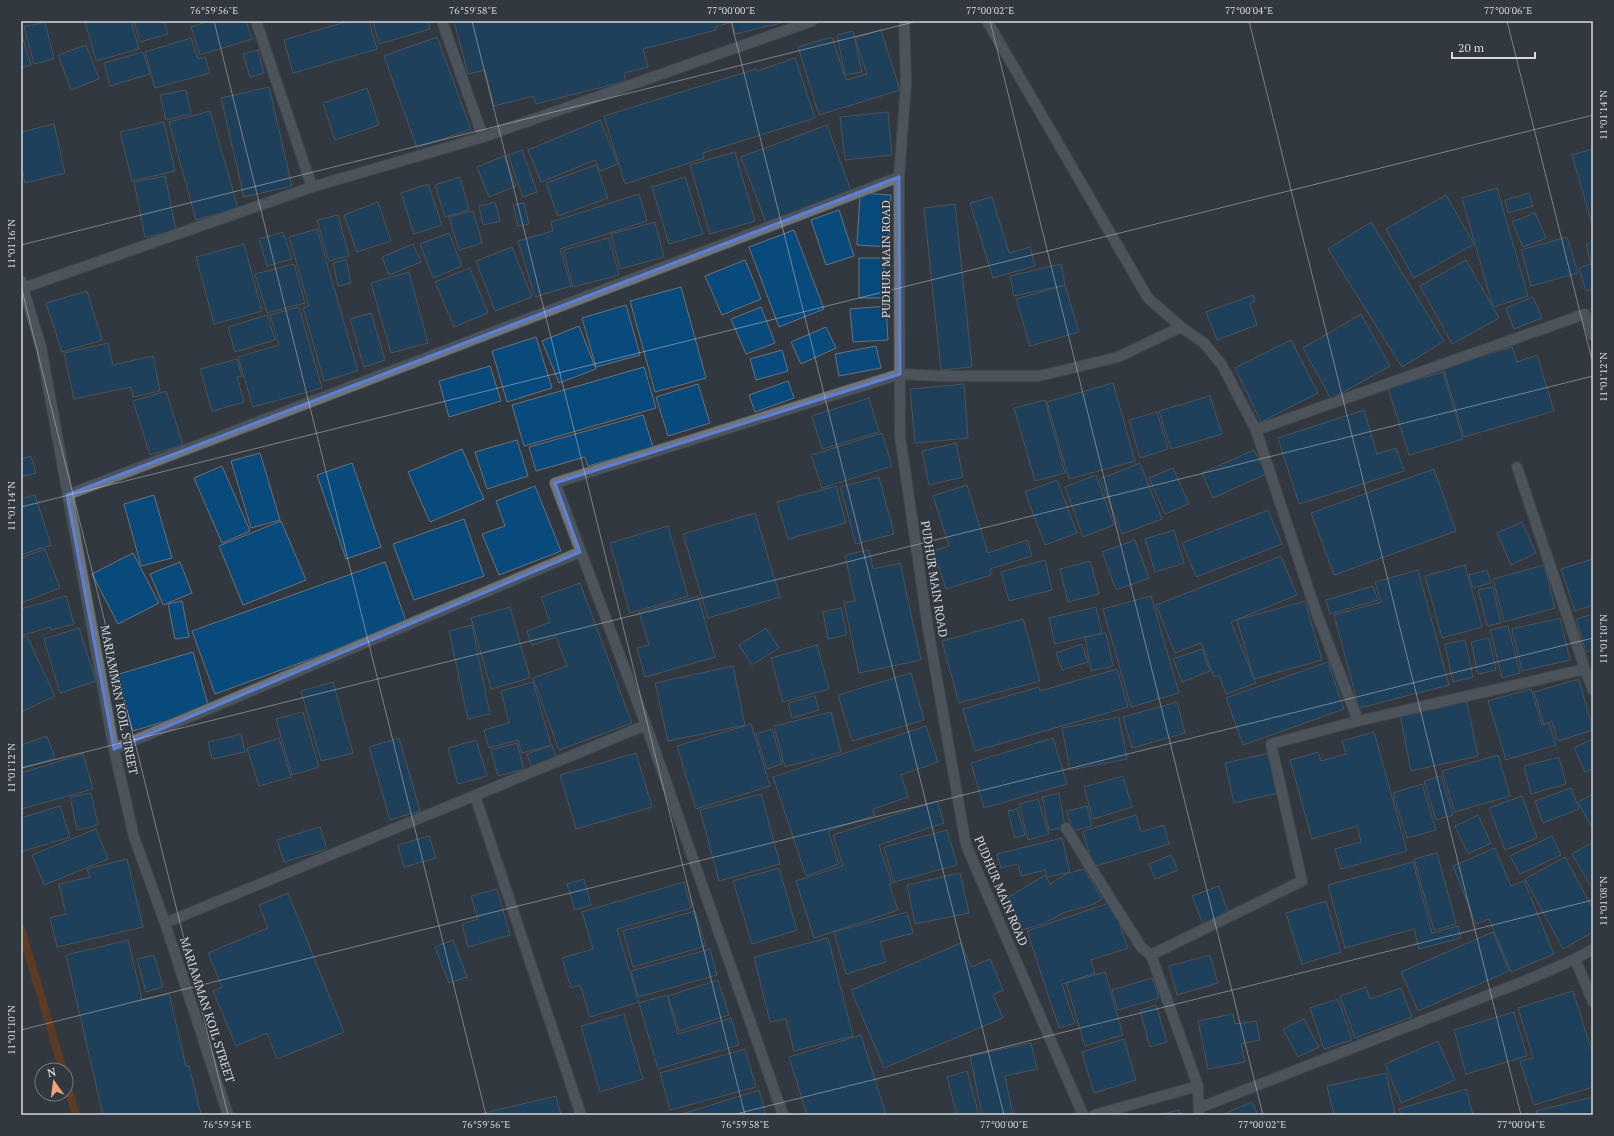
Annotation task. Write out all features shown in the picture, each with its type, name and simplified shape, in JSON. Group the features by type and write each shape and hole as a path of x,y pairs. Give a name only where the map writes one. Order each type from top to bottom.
{"street":[{"path":"256,21 312,187"},
{"path":"442,21 483,137"},
{"path":"22,284 312,187 483,137 812,21"},
{"name":"PUDHUR MAIN ROAD","path":"904,21 906,83 899,177 900,436 928,628 966,845 1083,1115"},
{"path":"987,21 1148,298 1181,327 1204,343 1222,365 1256,430 1315,609 1358,721"},
{"path":"67,495 899,177"},
{"name":"MARIAMMAN KOIL STREET","path":"22,284 41,347 114,749 134,837 165,923 228,1115"},
{"path":"1256,430 1585,314 1593,336"},
{"path":"783,1115 646,725 555,483 900,374 948,376 1038,376 1118,357 1181,327"},
{"path":"1517,467 1593,690"},
{"path":"114,749 580,552"},
{"path":"1151,955 1302,881 1271,744 1358,721 1585,669"},
{"path":"165,923 646,725"},
{"path":"475,796 581,1115"},
{"path":"1066,828 1141,947 1151,955 1198,1086 1199,1111 1532,978 1575,959 1593,949"},
{"path":"1575,959 1593,1002"},
{"path":"1094,1115 1198,1086"}],"highlighted area":[{"path":"899,177 900,374 555,483 580,552 114,749 67,495"}],"building":[{"path":"85,21 131,21 139,49 96,61"},
{"path":"134,21 164,21 168,34 140,42"},
{"path":"209,21 246,21 252,39 200,55 191,27"},
{"path":"349,21 369,21 377,49 293,73 284,40"},
{"path":"373,21 428,21 430,29 379,44"},
{"path":"454,21 781,21 781,23 735,34 732,22 715,27 716,30 643,49 648,67 624,73 626,81 536,104 533,96 494,106 485,70 468,74"},
{"path":"45,22 54,59 34,64 24,27"},
{"path":"881,30 900,90 819,115 798,47 832,37 846,80 867,74 855,38"},
{"path":"853,31 862,72 845,75 837,35"},
{"path":"21,32 31,65 21,68"},
{"path":"437,37 471,129 417,148 384,56"},
{"path":"191,38 198,59 205,57 210,73 155,88 145,52"},
{"path":"86,45 99,79 71,90 58,55"},
{"path":"258,50 264,73 250,77 243,54"},
{"path":"143,52 150,74 110,86 104,63"},
{"path":"795,58 815,118 703,153 704,158 625,184 604,116 756,69 757,71"},
{"path":"269,87 292,186 244,197 221,98"},
{"path":"367,88 379,125 335,140 323,103"},
{"path":"186,90 191,114 166,120 160,95"},
{"path":"210,111 238,208 196,220 169,122"},
{"path":"888,112 892,155 845,160 840,117"},
{"path":"600,120 618,164 600,171 595,160 541,182 528,150"},
{"path":"164,122 175,171 132,181 120,132"},
{"path":"54,124 65,173 25,183 21,165 21,132"},
{"path":"827,125 851,191 766,223 741,157"},
{"path":"1593,149 1593,227 1572,155"},
{"path":"522,150 537,192 523,197 508,155"},
{"path":"735,152 755,221 710,234 690,165"},
{"path":"504,156 516,186 489,197 477,167"},
{"path":"596,165 608,198 558,216 546,183"},
{"path":"165,176 176,231 145,237 134,182"},
{"path":"460,177 469,210 445,217 435,185"},
{"path":"685,177 703,234 669,244 652,187"},
{"path":"428,184 442,225 414,234 401,193"},
{"path":"1497,188 1528,296 1493,307 1462,198"},
{"path":"860,193 891,195 889,247 857,245"},
{"path":"1529,193 1533,206 1508,213 1505,200"},
{"path":"639,194 647,221 560,249 571,286 535,297 518,241 553,231 551,222"},
{"path":"1446,195 1474,244 1414,278 1386,229"},
{"path":"992,197 1009,253 1030,247 1035,266 993,278 970,203"},
{"path":"378,202 391,241 357,252 344,215"},
{"path":"495,202 500,221 483,225 479,206"},
{"path":"524,203 529,224 518,226 513,205"},
{"path":"955,204 972,367 941,370 924,208"},
{"path":"839,210 854,256 826,265 811,220"},
{"path":"473,211 482,243 459,250 449,217"},
{"path":"1535,213 1546,238 1523,247 1512,222"},
{"path":"338,215 349,256 329,261 317,220"},
{"path":"655,222 664,257 620,269 611,234"},
{"path":"1371,222 1444,341 1402,367 1328,249"},
{"path":"317,229 358,371 324,381 303,308 309,306 289,237"},
{"path":"794,230 824,309 779,327 749,247"},
{"path":"283,232 292,259 267,266 259,239"},
{"path":"449,233 462,266 433,278 420,244"},
{"path":"1567,237 1578,273 1531,286 1521,250"},
{"path":"609,238 619,275 573,287 563,250"},
{"path":"1593,242 1593,289 1586,291 1579,268 1591,264 1586,244"},
{"path":"244,244 262,311 214,324 196,257"},
{"path":"413,244 421,262 389,275 382,257"},
{"path":"512,247 532,297 495,311 476,261"},
{"path":"859,258 884,258 884,298 859,298"},
{"path":"346,260 351,283 338,286 333,263"},
{"path":"745,260 761,299 722,315 705,276"},
{"path":"1466,260 1499,318 1452,344 1420,286"},
{"path":"294,264 305,303 267,313 255,274"},
{"path":"1061,264 1065,285 1014,296 1010,276"},
{"path":"470,268 488,313 454,327 435,282"},
{"path":"409,272 428,343 391,353 371,283"},
{"path":"1065,285 1079,332 1030,346 1016,299"},
{"path":"681,287 706,378 655,392 630,301"},
{"path":"87,291 102,340 62,352 46,303"},
{"path":"1253,295 1255,301 1250,304 1257,325 1217,340 1206,312"},
{"path":"1533,297 1542,318 1514,329 1506,308"},
{"path":"626,305 640,355 596,367 582,318"},
{"path":"886,306 888,340 853,342 850,309"},
{"path":"299,307 322,388 253,407 238,357 279,345 270,315"},
{"path":"761,307 775,343 746,354 731,319"},
{"path":"371,313 385,360 364,367 350,319"},
{"path":"1361,314 1390,366 1331,399 1303,348"},
{"path":"267,315 275,340 235,352 228,327"},
{"path":"579,326 596,369 559,383 542,341"},
{"path":"826,327 836,348 801,364 791,342"},
{"path":"536,337 552,388 507,402 492,351"},
{"path":"1291,340 1318,393 1261,422 1235,368"},
{"path":"108,343 113,365 153,356 160,391 133,397 131,387 74,399 64,353"},
{"path":"876,346 881,368 839,376 835,354"},
{"path":"1512,347 1517,362 1537,355 1554,411 1464,437 1443,367"},
{"path":"782,350 788,371 756,380 750,359"},
{"path":"237,359 242,376 237,377 244,402 212,411 200,369"},
{"path":"490,366 501,401 449,417 439,381"},
{"path":"644,367 656,408 524,446 512,405"},
{"path":"1443,372 1463,439 1409,455 1388,388"},
{"path":"788,381 794,398 755,412 749,395"},
{"path":"1113,383 1135,461 1069,479 1047,402"},
{"path":"698,384 710,423 668,436 656,397"},
{"path":"964,384 968,438 915,443 910,389"},
{"path":"166,391 183,445 150,455 133,401"},
{"path":"1210,396 1222,434 1171,449 1159,411"},
{"path":"869,398 879,432 822,449 812,416"},
{"path":"1045,400 1065,473 1035,481 1014,408"},
{"path":"1364,410 1377,454 1396,448 1404,471 1299,504 1278,438"},
{"path":"1157,412 1168,449 1140,458 1129,420"},
{"path":"643,415 653,447 588,466 585,457 536,471 529,447"},
{"path":"882,433 892,466 822,488 811,455"},
{"path":"517,440 528,476 487,489 475,452"},
{"path":"956,443 963,477 929,485 922,451"},
{"path":"462,449 484,499 430,522 408,472"},
{"path":"1254,450 1266,474 1213,498 1202,473"},
{"path":"260,453 280,520 251,528 231,461"},
{"path":"31,456 36,473 21,477 21,459"},
{"path":"352,463 381,547 346,559 317,475"},
{"path":"1140,463 1162,519 1122,534 1100,479"},
{"path":"222,466 250,531 222,543 194,478"},
{"path":"1173,468 1189,504 1165,514 1149,478"},
{"path":"1434,469 1456,531 1334,575 1311,513"},
{"path":"1096,475 1114,525 1083,537 1065,487"},
{"path":"879,477 894,534 856,544 840,487"},
{"path":"1057,480 1077,533 1045,545 1025,492"},
{"path":"967,485 988,553 1027,540 1032,556 990,569 991,575 946,589 933,551 949,546 933,496"},
{"path":"535,486 561,551 499,575 482,534 505,526 496,501"},
{"path":"836,486 846,523 788,539 777,502"},
{"path":"35,495 51,545 21,555 21,499"},
{"path":"154,495 172,558 141,566 124,504"},
{"path":"1268,510 1282,544 1196,577 1182,543"},
{"path":"755,513 780,597 708,618 683,534"},
{"path":"464,519 484,576 414,600 393,544"},
{"path":"281,521 306,580 243,605 219,546"},
{"path":"1522,522 1536,553 1511,565 1497,533"},
{"path":"668,526 688,596 630,613 610,543"},
{"path":"1174,530 1184,563 1155,572 1145,539"},
{"path":"1135,540 1149,578 1116,590 1102,552"},
{"path":"45,549 60,588 21,603 21,558"},
{"path":"869,550 873,569 900,563 921,660 859,673 844,603 855,601 845,555"},
{"path":"133,553 159,603 118,624 92,574"},
{"path":"1281,556 1297,595 1231,622 1256,683 1226,694 1219,675 1214,677 1201,643 1175,653 1156,605"},
{"path":"1593,559 1593,605 1575,611 1561,569"},
{"path":"1045,560 1052,590 1009,601 1001,572"},
{"path":"1090,561 1099,594 1068,602 1060,569"},
{"path":"180,562 192,593 163,605 150,574"},
{"path":"385,562 407,624 215,694 192,631"},
{"path":"1465,565 1482,627 1442,638 1425,576"},
{"path":"1544,565 1555,608 1504,622 1493,579"},
{"path":"1418,570 1449,685 1359,708 1334,615 1381,602 1375,582"},
{"path":"1487,570 1491,583 1473,588 1469,575"},
{"path":"580,583 632,723 559,750 533,678 567,666 556,637 532,645 527,631 550,622 541,597"},
{"path":"1373,586 1378,600 1330,614 1326,600"},
{"path":"1493,587 1501,623 1487,626 1478,590"},
{"path":"66,596 74,624 51,630 50,627 21,636 21,609"},
{"path":"698,596 715,657 645,677 637,648 649,645 639,612"},
{"path":"1151,596 1179,693 1131,707 1103,609"},
{"path":"182,601 189,637 175,639 168,604"},
{"path":"1305,601 1322,660 1254,679 1237,620"},
{"path":"510,607 530,678 491,689 471,618"},
{"path":"1096,607 1102,633 1055,644 1049,618"},
{"path":"841,608 847,635 828,639 823,612"},
{"path":"1593,614 1593,650 1586,652 1576,619"},
{"path":"1560,618 1570,660 1522,671 1512,629"},
{"path":"1023,619 1040,681 959,703 942,641"},
{"path":"472,625 490,714 468,719 449,631"},
{"path":"1508,626 1520,673 1502,678 1490,630"},
{"path":"79,628 96,681 60,693 44,639"},
{"path":"766,628 779,648 752,665 739,645"},
{"path":"1106,633 1113,666 1091,671 1085,637"},
{"path":"27,636 55,696 21,712 21,639"},
{"path":"1489,638 1496,670 1478,674 1471,642"},
{"path":"1465,640 1473,677 1453,682 1445,644"},
{"path":"1082,644 1088,662 1062,670 1056,653"},
{"path":"817,645 829,689 783,702 771,658"},
{"path":"1202,649 1210,671 1182,682 1173,659"},
{"path":"193,652 209,708 133,731 116,675"},
{"path":"1328,662 1344,709 1243,745 1226,698"},
{"path":"733,666 745,725 668,741 655,683"},
{"path":"1117,669 1128,707 975,751 963,709 1039,687 1040,691"},
{"path":"911,673 924,720 852,741 838,695"},
{"path":"1579,679 1593,730 1558,741 1552,721 1544,724 1534,692"},
{"path":"333,682 353,753 321,761 301,691"},
{"path":"533,682 551,745 522,753 518,740 489,748 484,730 509,723 501,691"},
{"path":"1531,689 1542,725 1549,723 1556,745 1506,760 1488,701"},
{"path":"815,696 819,710 792,718 788,703"},
{"path":"1466,699 1478,756 1411,771 1400,714"},
{"path":"1177,702 1185,733 1132,748 1123,717"},
{"path":"303,712 319,767 292,775 276,719"},
{"path":"831,712 841,752 785,767 774,726"},
{"path":"1119,717 1127,759 1070,770 1062,728"},
{"path":"751,724 770,786 696,809 677,746"},
{"path":"926,726 938,762 901,775 908,797 873,809 875,815 828,831 839,864 806,876 773,777"},
{"path":"772,729 782,764 767,769 756,734"},
{"path":"1374,732 1407,851 1341,869 1335,849 1361,842 1357,826 1312,839 1290,760 1318,752 1321,761 1346,754 1342,741"},
{"path":"241,734 245,752 212,759 208,742"},
{"path":"47,736 55,758 21,769 21,745"},
{"path":"279,738 291,777 259,786 247,748"},
{"path":"399,738 420,811 390,820 369,747"},
{"path":"1053,738 1067,784 984,808 971,763"},
{"path":"1593,739 1593,768 1585,772 1574,748"},
{"path":"476,740 487,776 458,784 448,748"},
{"path":"517,743 524,769 498,776 491,750"},
{"path":"552,745 556,757 531,766 527,754"},
{"path":"636,753 652,807 576,829 560,775"},
{"path":"1270,753 1279,793 1234,803 1225,763"},
{"path":"83,754 93,789 21,809 21,773"},
{"path":"1498,755 1510,796 1455,812 1442,771"},
{"path":"1559,757 1566,784 1531,794 1524,766"},
{"path":"1123,776 1132,807 1093,819 1084,787"},
{"path":"1441,776 1453,815 1436,820 1424,781"},
{"path":"1422,784 1436,830 1407,838 1393,793"},
{"path":"1571,788 1579,809 1543,823 1535,801"},
{"path":"91,793 98,825 77,830 70,797"},
{"path":"1059,793 1065,827 1049,830 1042,797"},
{"path":"761,794 780,864 719,881 700,810"},
{"path":"1593,794 1593,828 1592,828 1578,802"},
{"path":"1522,796 1537,838 1505,850 1489,808"},
{"path":"1038,799 1049,834 1028,840 1019,804"},
{"path":"937,801 944,823 879,845 892,884 889,884 898,910 814,938 796,881 843,866 833,835"},
{"path":"60,806 70,837 21,852 21,818"},
{"path":"1087,806 1092,826 1072,831 1067,811"},
{"path":"1017,809 1025,835 1015,838 1008,811"},
{"path":"1136,815 1141,832 1164,825 1169,844 1093,867 1083,831"},
{"path":"1478,815 1491,843 1468,854 1455,826"},
{"path":"320,827 327,849 284,862 277,840"},
{"path":"96,829 108,859 44,885 32,855"},
{"path":"947,830 957,865 894,882 884,847"},
{"path":"429,836 436,858 404,867 398,845"},
{"path":"1552,836 1561,855 1520,874 1510,856"},
{"path":"1062,838 1070,872 1047,877 1045,870 1021,876 1018,864 1001,868 997,854"},
{"path":"1593,842 1593,890 1572,854"},
{"path":"1495,848 1511,886 1524,881 1554,954 1511,972 1489,919 1476,924 1453,866"},
{"path":"1437,853 1456,924 1434,930 1414,859"},
{"path":"1171,855 1178,870 1155,879 1149,864"},
{"path":"1565,857 1593,909 1593,932 1563,949 1525,879"},
{"path":"127,859 143,927 57,947 50,918 66,914 59,884 90,877 87,869"},
{"path":"1413,862 1432,933 1458,926 1461,938 1419,949 1414,929 1345,948 1328,885"},
{"path":"779,868 797,930 752,944 733,881"},
{"path":"1084,869 1102,899 1092,905 1065,912 1045,923 1022,930 1018,917 1007,898 1045,875 1050,884 1066,874"},
{"path":"960,873 969,913 915,924 907,885"},
{"path":"584,879 591,905 575,910 567,884"},
{"path":"684,882 691,908 617,929 639,1002 590,1017 580,985 571,988 562,958 593,949 582,912"},
{"path":"1219,886 1229,915 1203,924 1192,896"},
{"path":"497,889 510,935 468,947 462,924 478,919 471,896"},
{"path":"288,893 344,1032 277,1059 267,1033 236,1046 213,991 222,987 208,953 268,928 259,905"},
{"path":"1326,901 1341,952 1302,964 1286,913"},
{"path":"1112,902 1128,948 1091,960 1095,973 1062,984 1075,1023 1059,1028 1027,931"},
{"path":"695,911 706,946 633,967 623,931"},
{"path":"907,912 913,933 880,942 886,962 846,974 834,932"},
{"path":"1493,932 1509,971 1418,1011 1401,972"},
{"path":"828,938 853,1036 794,1051 786,1019 770,1022 754,957"},
{"path":"128,940 142,1000 169,994 186,1066 189,1066 201,1115 103,1115 66,955"},
{"path":"453,940 467,977 449,983 435,947"},
{"path":"961,943 971,967 990,959 1003,990 993,995 1003,1018 884,1068 851,990"},
{"path":"710,949 717,975 638,997 631,971"},
{"path":"154,955 163,987 146,992 137,959"},
{"path":"1210,955 1218,983 1177,995 1169,966"},
{"path":"1105,972 1123,1035 1085,1046 1066,983"},
{"path":"1152,978 1159,998 1118,1010 1112,990"},
{"path":"718,980 729,1015 679,1031 668,996"},
{"path":"1366,987 1370,999 1401,988 1412,1017 1355,1038 1340,996"},
{"path":"1573,991 1593,1055 1593,1087 1534,1105 1520,1061 1533,1058 1518,1008"},
{"path":"667,995 678,1034 731,1018 739,1045 658,1069 639,1003"},
{"path":"1338,999 1352,1040 1324,1049 1310,1008"},
{"path":"1156,1005 1167,1042 1150,1047 1140,1010"},
{"path":"1514,1012 1527,1056 1466,1074 1454,1030"},
{"path":"624,1014 643,1079 600,1092 581,1026"},
{"path":"1233,1014 1235,1024 1256,1021 1260,1040 1241,1044 1245,1062 1208,1069 1198,1021"},
{"path":"1304,1019 1319,1047 1298,1057 1283,1029"},
{"path":"861,1035 886,1115 807,1115 789,1057"},
{"path":"1124,1039 1136,1080 1094,1093 1082,1052"},
{"path":"1438,1041 1455,1080 1401,1103 1385,1064"},
{"path":"1031,1043 1037,1069 1005,1076 1013,1115 982,1115 970,1056"},
{"path":"745,1049 756,1087 670,1110 660,1073"},
{"path":"967,1071 979,1115 957,1115 947,1077"},
{"path":"1386,1073 1395,1113 1385,1115 1334,1115 1327,1086"},
{"path":"1466,1089 1473,1115 1401,1115 1399,1109"},
{"path":"759,1090 766,1115 679,1115"},
{"path":"556,1096 561,1115 476,1115"},
{"path":"1593,1097 1593,1115 1537,1115 1536,1111"},
{"path":"1252,1102 1258,1115 1229,1115 1228,1112"},
{"path":"1179,1110 1180,1115 1159,1115"}],"waterway":[{"path":"21,929 61,1062"},
{"path":"72,1102 76,1115"}]}
